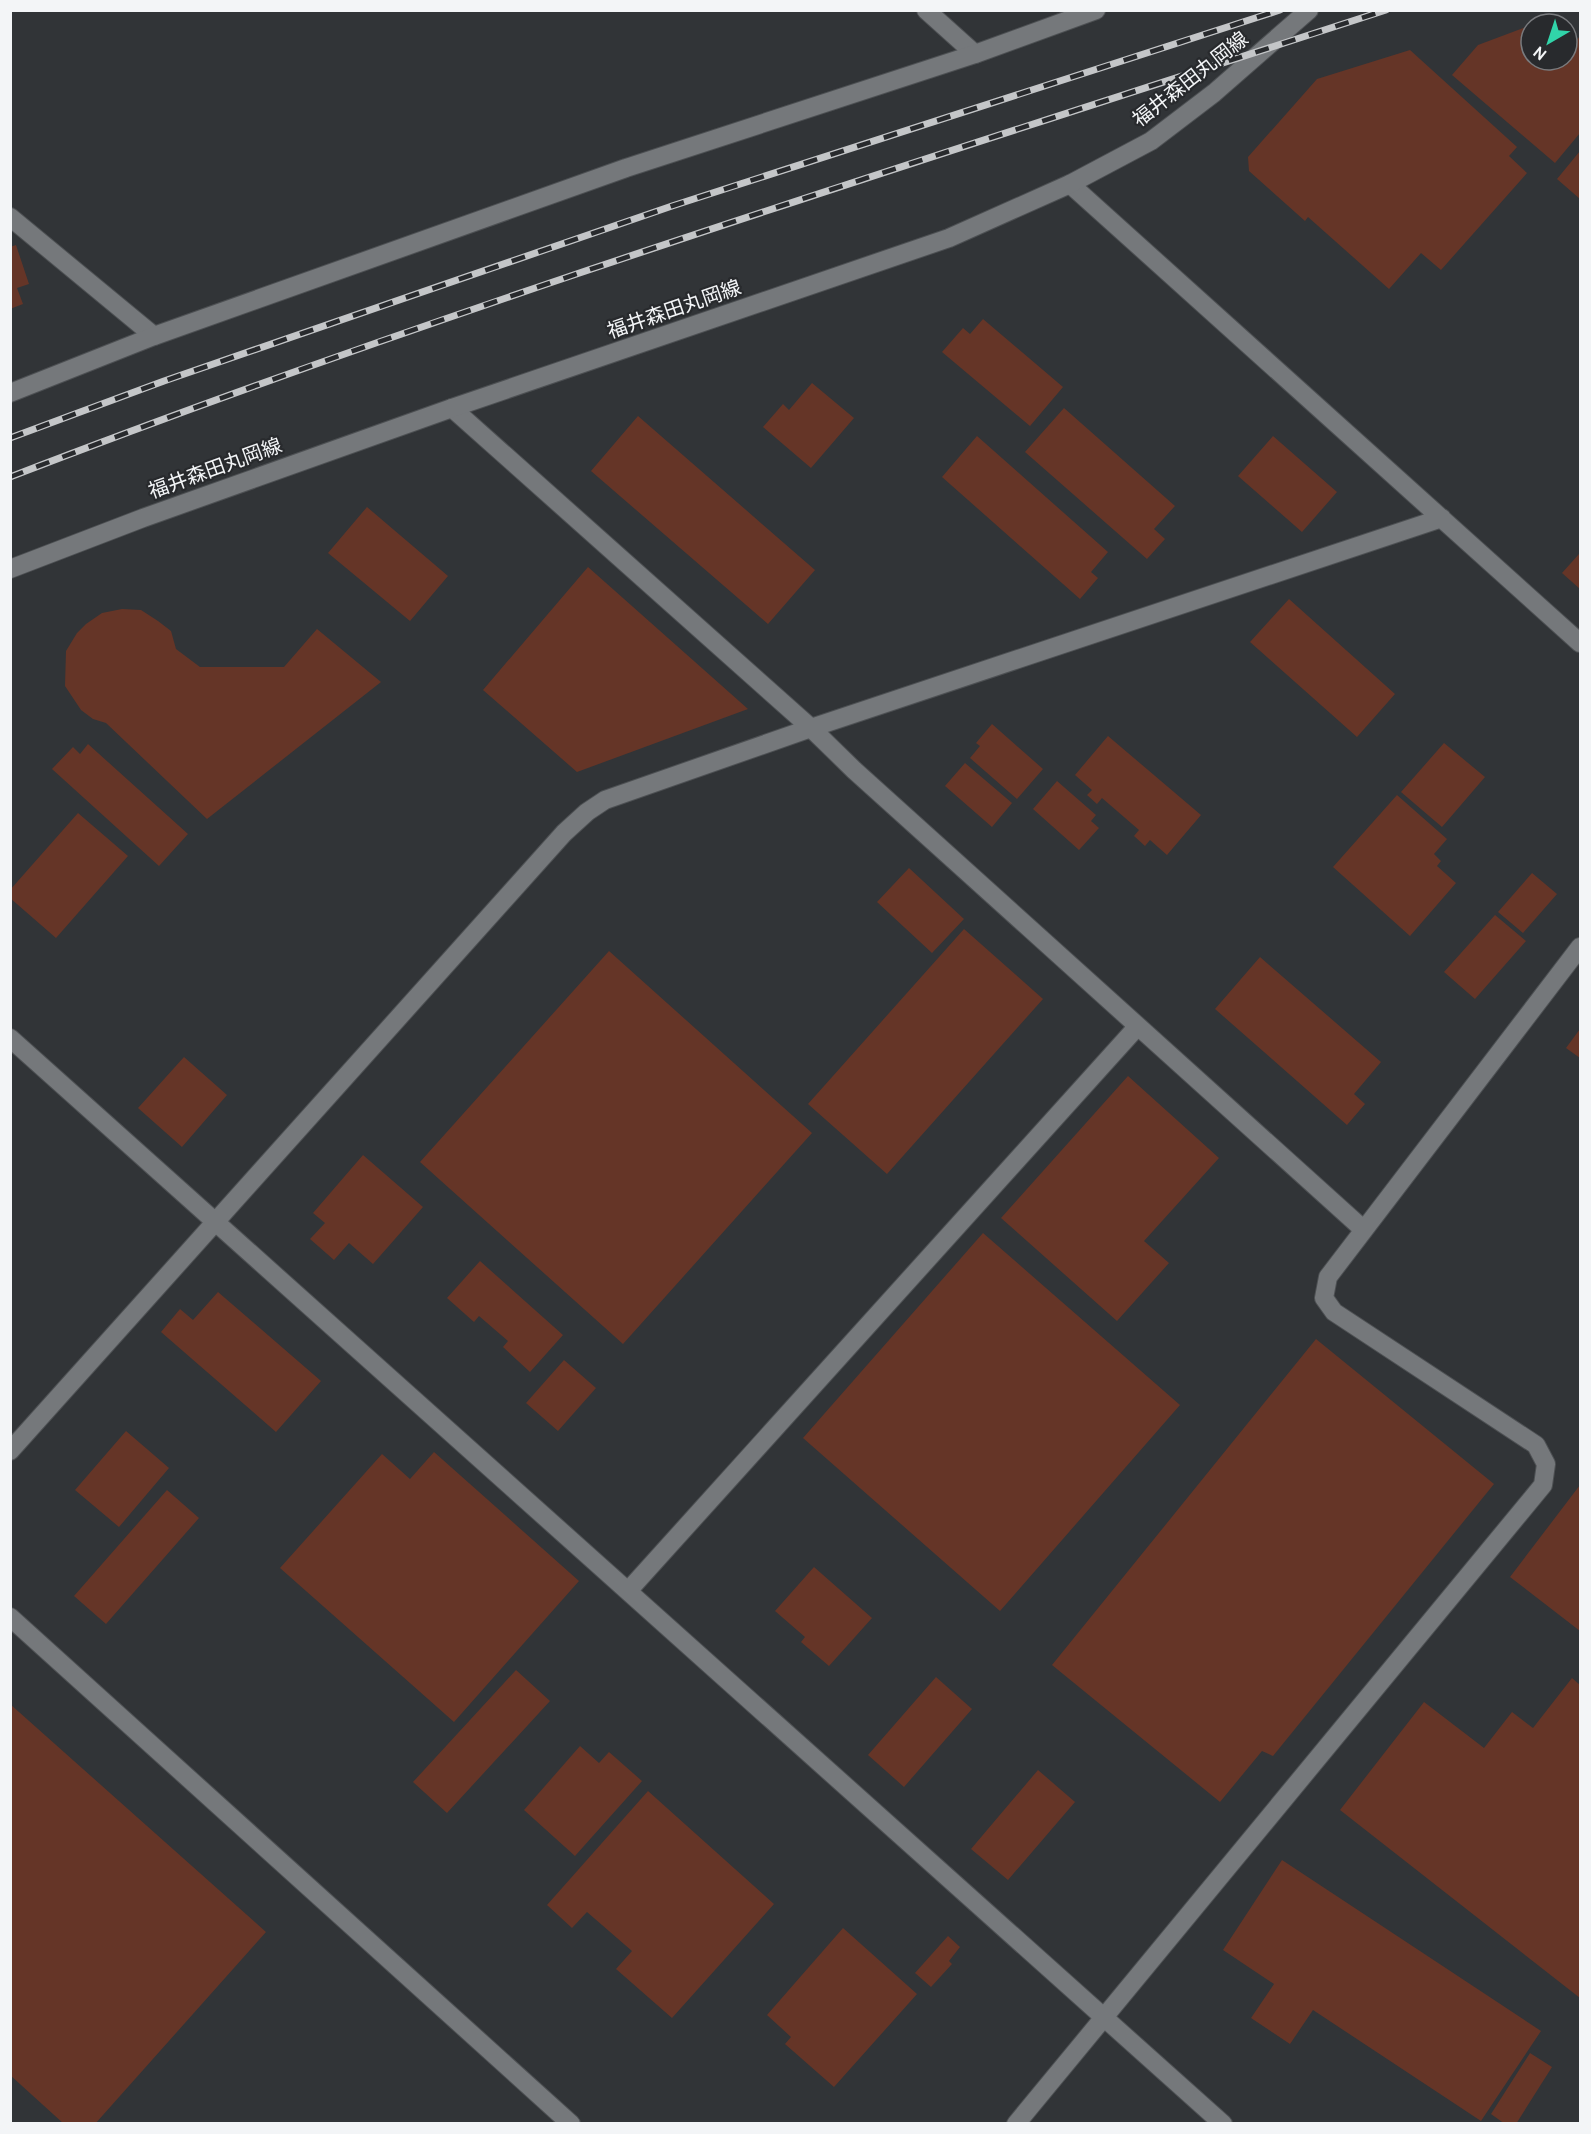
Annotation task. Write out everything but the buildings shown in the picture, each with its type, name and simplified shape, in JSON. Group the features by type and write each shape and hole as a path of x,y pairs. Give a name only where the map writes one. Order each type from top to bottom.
{"street":[{"path":"926,10 975,54"},
{"path":"10,393 154,336 626,168 975,54 1096,10"},
{"name":"福井森田丸岡線","path":"10,569 143,518 452,408 949,238 1070,184 1151,141 1214,93 1309,10"},
{"path":"1070,184 1581,643"},
{"path":"10,217 154,336"},
{"path":"452,408 810,728 1137,1027 1364,1230"},
{"path":"10,1451 556,842 587,812 605,800 810,728 1443,518"},
{"path":"1016,2124 1543,1485 1546,1464 1536,1445 1334,1312 1324,1298 1328,1277 1581,947"},
{"path":"628,1591 1137,1027"},
{"path":"10,1038 1223,2124"},
{"path":"10,1617 571,2124"}],"railway":[{"path":"10,438 164,381 672,206 1280,10"},
{"path":"10,477 180,413 522,292 1386,10"}]}
